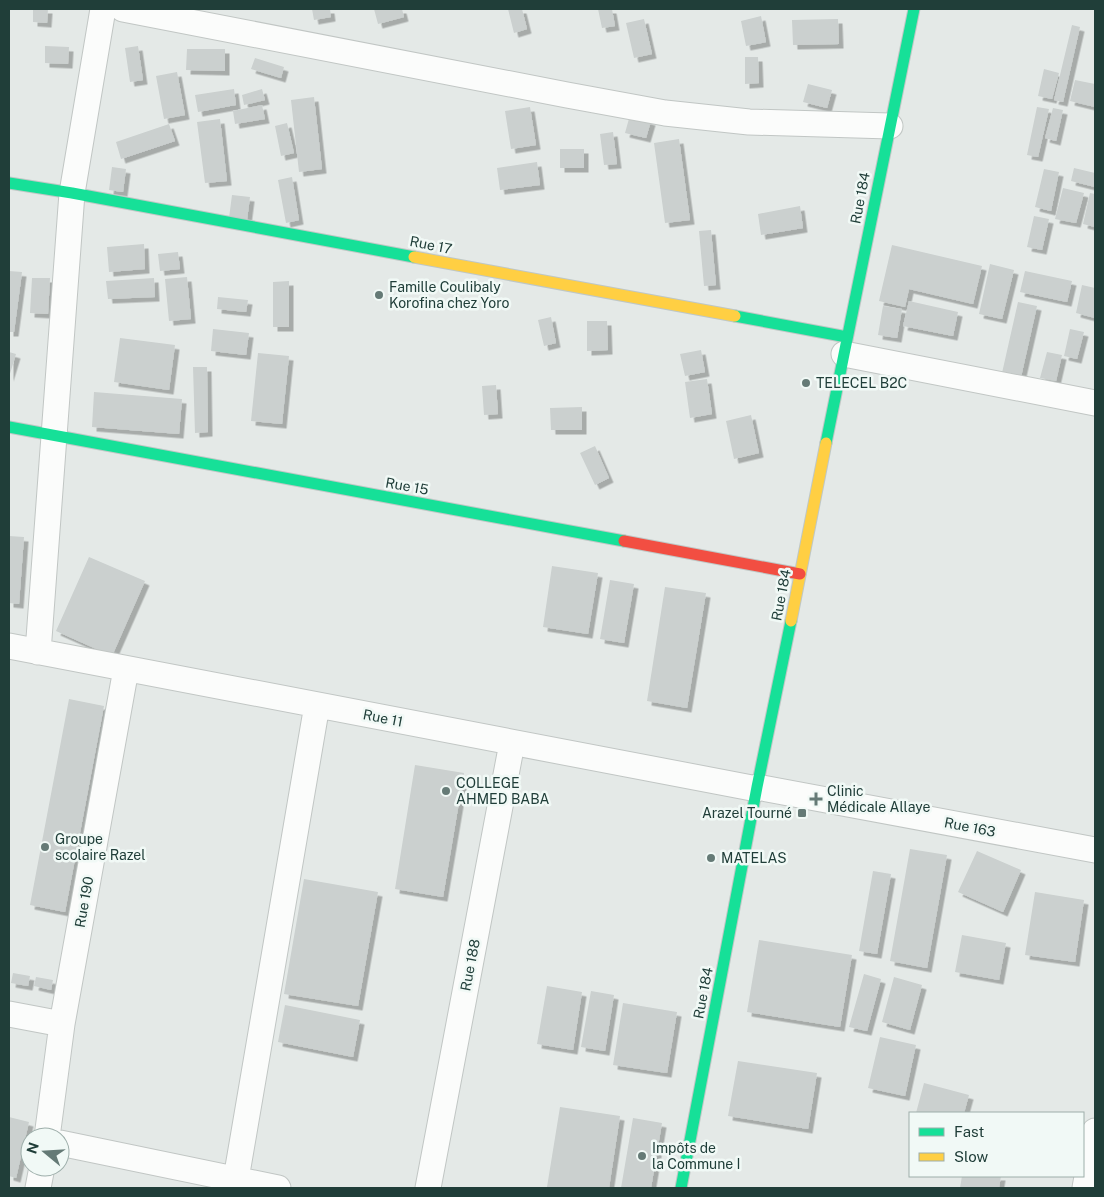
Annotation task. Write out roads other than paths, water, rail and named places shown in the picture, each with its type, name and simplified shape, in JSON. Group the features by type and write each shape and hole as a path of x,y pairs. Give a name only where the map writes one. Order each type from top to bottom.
{"street":[{"path":"38,652 72,193 103,9"},
{"path":"123,9 665,113 749,122 890,126"},
{"name":"Rue 184","path":"681,1188 757,788 914,9"},
{"name":"Rue 17","path":"9,183 72,193 846,346"},
{"path":"846,346 1095,403"},
{"name":"Rue 15","path":"9,427 800,574"},
{"name":"Rue 11","path":"9,646 757,788"},
{"name":"Rue 190","path":"48,1127 62,1024 126,669"},
{"path":"236,1179 317,705"},
{"name":"Rue 188","path":"428,1188 512,742"},
{"name":"Rue 163","path":"757,788 1095,850"},
{"path":"9,1014 62,1024"},
{"path":"1084,1188 1095,1131"},
{"path":"70,1145 278,1188"}],"place":[{"name":"Famille Coulibaly Korofina chez Yoro","path":"379,295"},
{"name":"TELECEL B2C","path":"806,383"},
{"name":"COLLEGE AHMED BABA","path":"446,791"},
{"name":"Clinic Médicale Allaye","path":"816,799"},
{"name":"Arazel Tourné","path":"802,813"},
{"name":"Groupe scolaire Razel","path":"45,847"},
{"name":"MATELAS","path":"711,858"},
{"name":"Impôts de la Commune I","path":"642,1156"}]}
